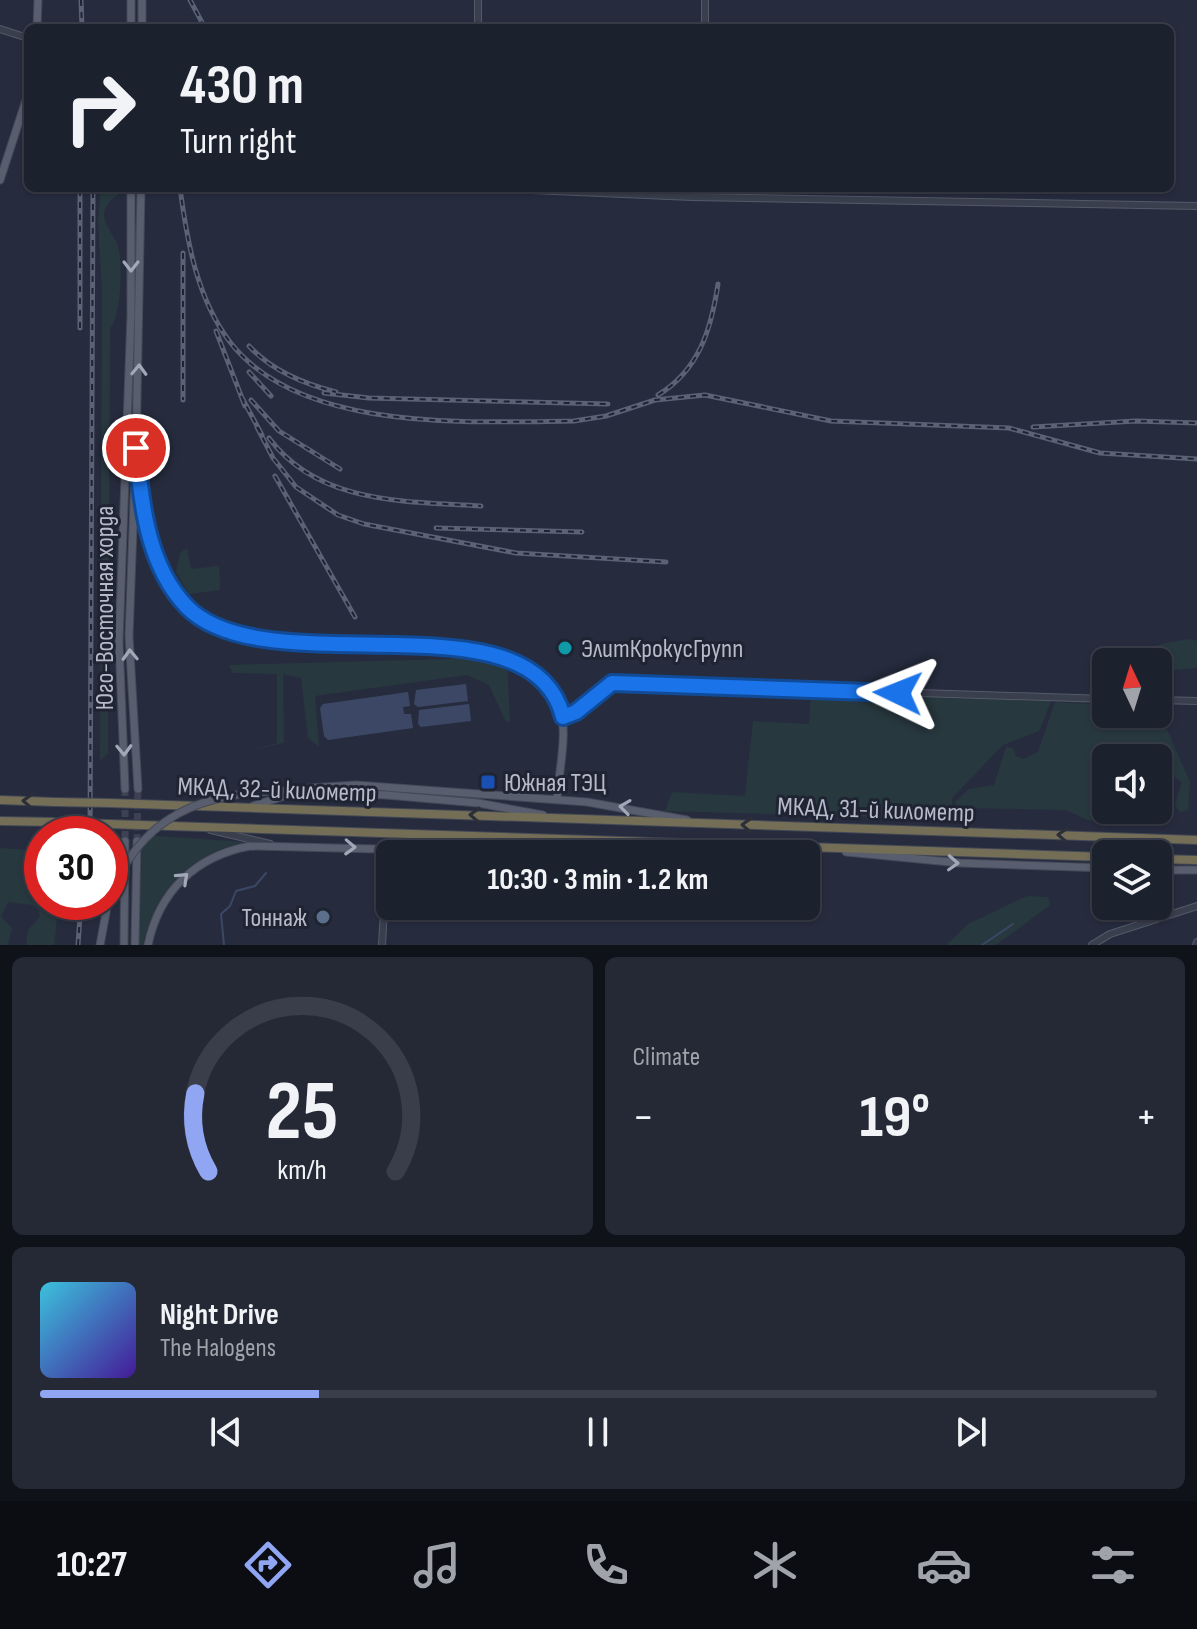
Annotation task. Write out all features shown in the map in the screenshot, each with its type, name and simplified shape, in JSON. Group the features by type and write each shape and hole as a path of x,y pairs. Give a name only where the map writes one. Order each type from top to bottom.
{"highway":[{"name":"МКАД, 32-й километр","path":"0,800 553,818"},
{"name":"МКАД, 31-й километр","path":"553,818 1197,840"},
{"name":"МКАД, 32-й километр","path":"0,821 546,839"},
{"name":"МКАД, 31-й километр","path":"546,839 576,840"},
{"name":"МКАД, 31-й километр","path":"820,848 1092,857"},
{"path":"1172,859 1197,860"}],"main road":[{"path":"37,24 38,0"},
{"path":"131,0 131,24"},
{"path":"142,0 142,24"},
{"path":"0,180 24,106"},
{"name":"Юго-Восточная хорда","path":"125,789 119,641 131,315 131,192"},
{"name":"Юго-Восточная хорда","path":"138,789 129,636 141,192"},
{"path":"136,448 145,521 173,589 200,619 239,636 285,641 420,646 490,654 545,682 557,699 563,717 557,799"},
{"path":"239,808 309,788 342,785 557,799 634,808 701,823"},
{"path":"128,863 146,839 172,818 206,800 264,790 386,795 490,805 553,818"},
{"path":"135,945 137,841"},
{"path":"148,945 163,901 192,869 223,852 272,845 376,848"},
{"path":"820,848 925,861 1092,867"},
{"path":"1172,870 1197,870"},
{"path":"100,945 105,920"},
{"path":"124,920 124,945"}],"street":[{"path":"478,0 478,24"},
{"path":"705,0 705,24"},
{"path":"0,29 24,37"},
{"path":"537,192 1197,206"},
{"path":"705,192 705,197"},
{"path":"563,717 576,712 612,683 1092,699"},
{"path":"1172,700 1197,701"},
{"path":"195,827 272,845"},
{"path":"1092,945 1110,934 1197,906"},
{"path":"382,945 384,920"}],"shaded area":[{"path":"101,192 121,192 106,206 104,213 106,224 117,244 121,274 117,312 110,329 108,753 100,761 102,292 98,221"},
{"path":"187,548 191,569 219,566 220,590 189,594 176,572 180,553"},
{"path":"1190,639 1197,641 1197,668 1172,670 1172,648 1151,648"},
{"path":"451,654 488,658 507,665 510,722 506,722 489,685 467,675 315,696 319,747 308,738 301,678 283,674 284,743 246,751 277,743 277,674 233,673 229,665 451,659"},
{"path":"811,694 1051,701 1039,731 1003,745 952,798 953,819 665,811 672,792 745,796 753,721 809,724"},
{"path":"1055,702 1092,704 1092,728 1166,728 1190,782 1188,810 1180,812 1175,805 1182,782 1172,778 1172,744 1092,744 1092,820 1066,810 957,808 955,802 969,789 994,785 1006,747 1013,748 1016,756 1023,759 1038,752"},
{"path":"142,835 245,842 208,855 178,877 156,907 143,945 139,945"},
{"path":"0,848 24,850 24,904 8,902 1,916 12,928 8,945 0,945"},
{"path":"1027,896 1048,897 1050,905 996,945 946,945 968,924"},
{"path":"37,920 57,920 54,945 26,945 28,930"}],"water":[{"path":"466,684 468,701 418,707 414,704 416,690"},
{"path":"408,692 410,706 403,707 404,714 411,714 413,728 328,740 324,736 320,708 323,704"},
{"path":"469,704 471,721 421,727 418,724 419,710"}],"waterway":[{"path":"224,945 221,914 230,906 236,891 255,886 266,873"},
{"path":"982,945 1013,924"}],"tunnel":[{"path":"125,789 125,816"},
{"path":"137,841 138,789"}],"railway":[{"path":"81,0 82,24"},
{"path":"190,0 203,24"},
{"path":"80,192 80,328"},
{"path":"90,816 93,192"},
{"path":"181,192 195,269 209,307 230,342 261,372 299,393 342,407 390,416 438,420 574,421 606,416 655,400 705,395 831,421 1009,428 1100,453 1197,459"},
{"path":"183,253 183,400"},
{"path":"658,395 684,374 701,347 718,284"},
{"path":"216,331 245,406"},
{"path":"249,346 268,363 289,375 336,392"},
{"path":"249,372 271,396"},
{"path":"324,393 369,398 608,404"},
{"path":"241,396 262,435"},
{"path":"251,400 279,431 340,469"},
{"path":"1033,427 1136,421 1197,423"},
{"path":"257,427 273,458 296,487 338,515 364,524 516,553 666,562"},
{"path":"269,438 289,460 338,488 394,500 481,506"},
{"path":"275,476 355,617"},
{"path":"436,528 582,532"},
{"path":"78,945 80,920"}],"place":[{"name":"ЭлитКрокусГрупп","path":"565,648"},
{"name":"Южная ТЭЦ","path":"488,782"},
{"name":"Тоннаж","path":"323,917"}],"route":[{"path":"136,448 145,521 173,589 200,619 239,636 285,641 420,646 490,654 545,682 553,690 563,717 576,712 612,683 898,693"}]}
